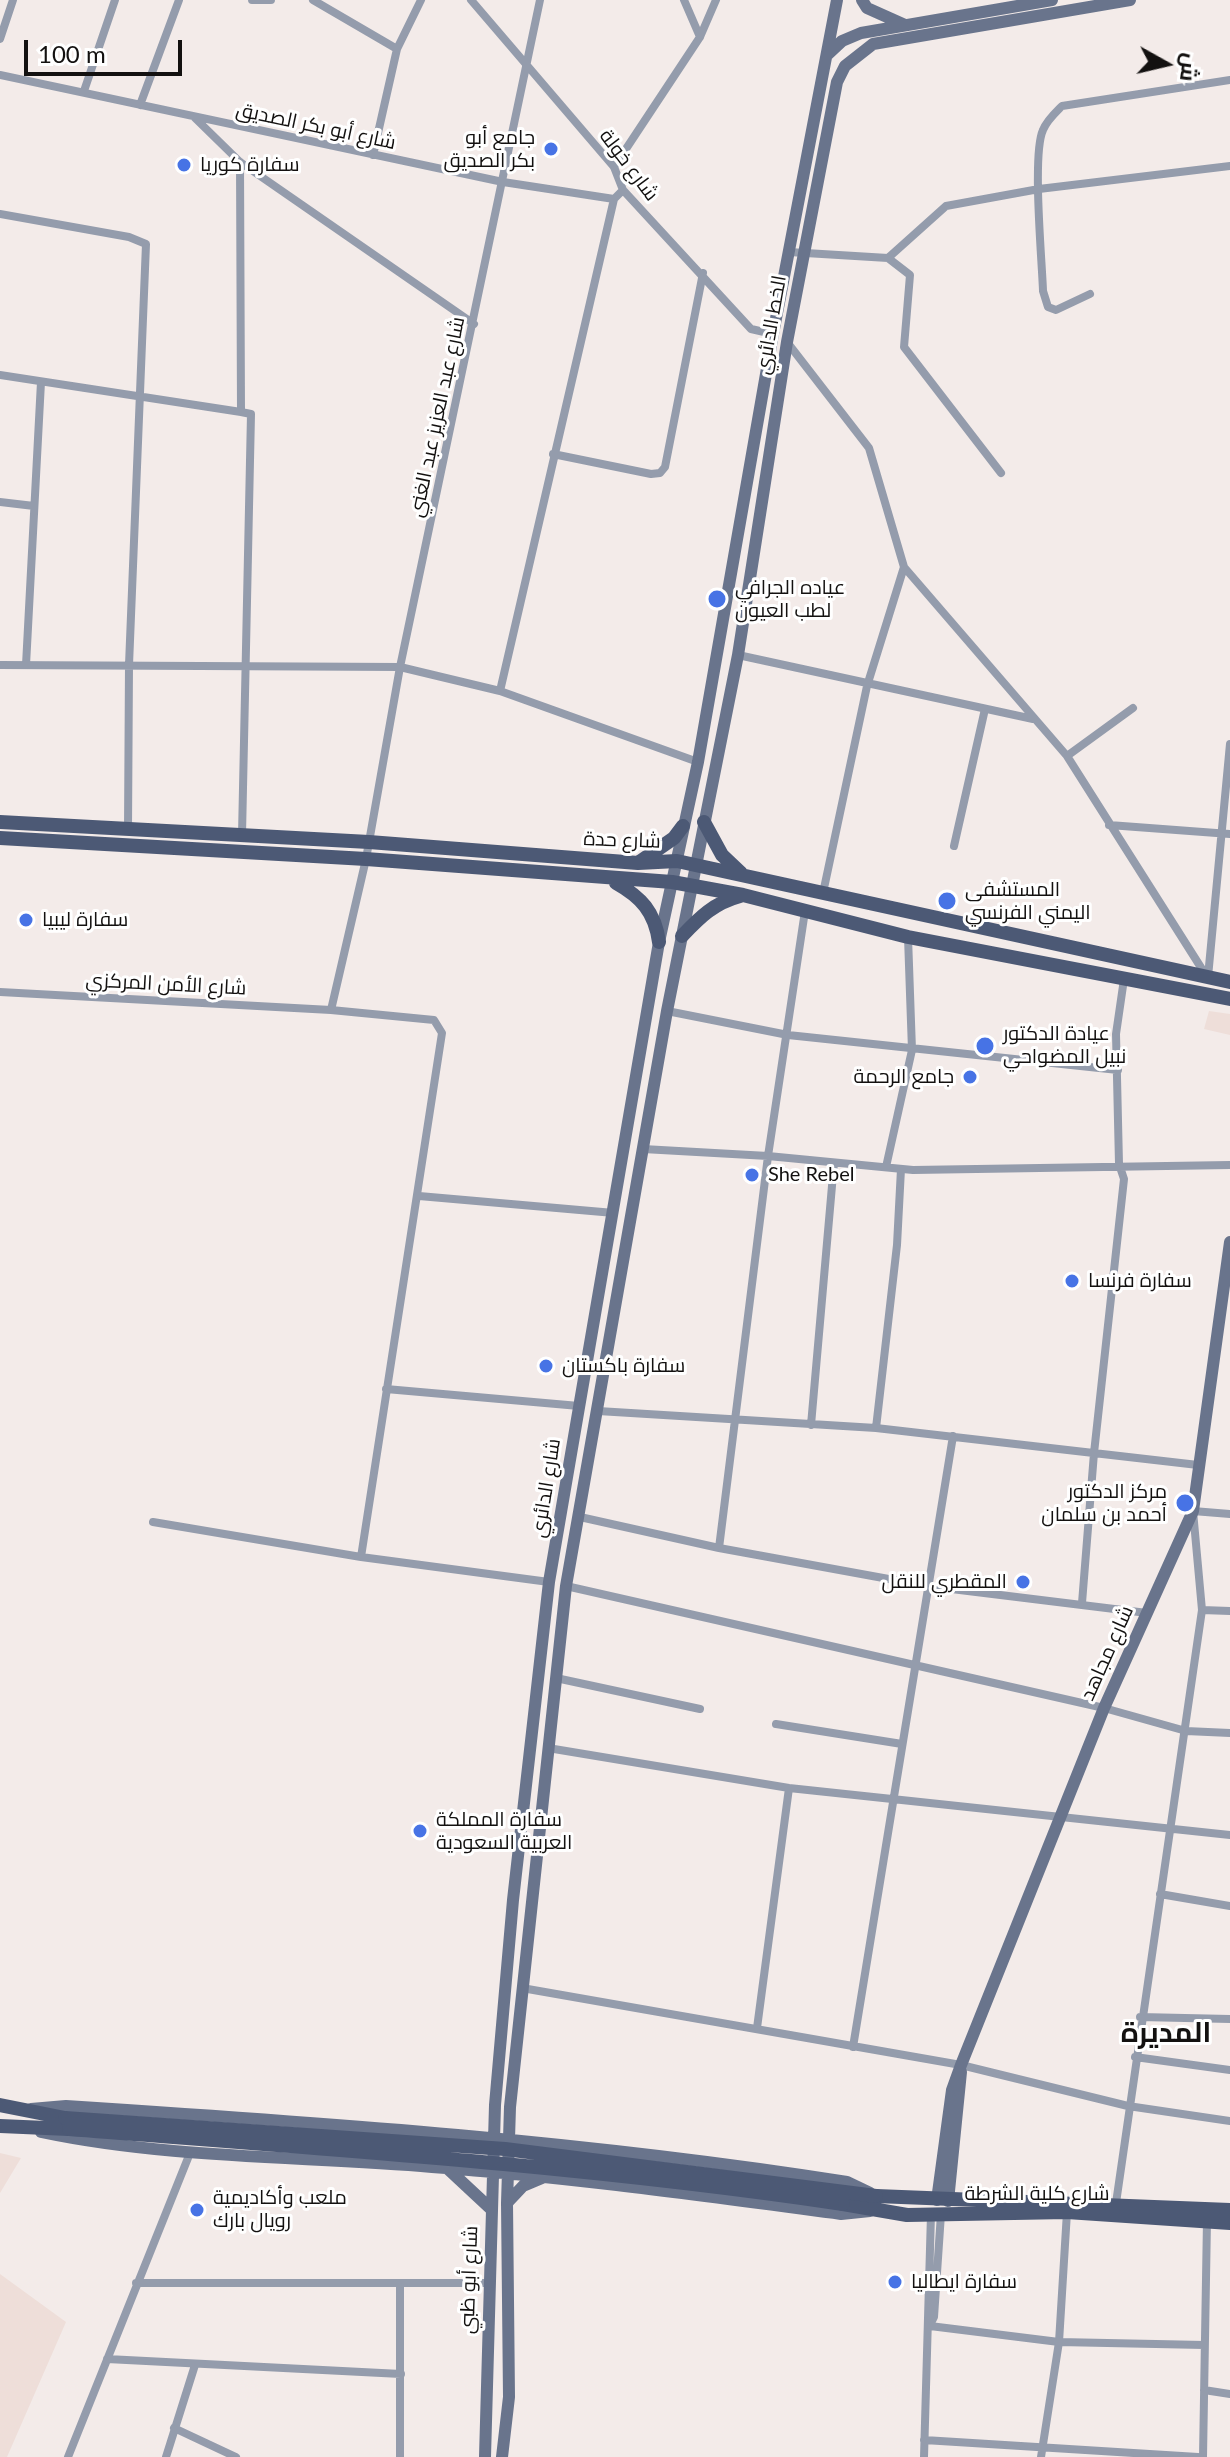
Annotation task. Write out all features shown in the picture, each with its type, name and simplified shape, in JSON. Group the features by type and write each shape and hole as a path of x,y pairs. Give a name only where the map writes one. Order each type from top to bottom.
{"main road":[{"name":"الخط الدائري","path":"672,882 698,762 773,334 837,0"},
{"path":"862,0 867,8 905,25"},
{"name":"الخط الدائري","path":"692,886 738,655 787,342 837,82 856,54 873,44 1129,0"},
{"path":"827,55 842,41 861,33 1046,1"},
{"name":"شارع حدة","path":"0,822 369,842 638,863 677,861 1230,982"},
{"path":"704,822 722,855 744,876"},
{"path":"638,863 674,838 683,826"},
{"name":"شارع حدة","path":"0,838 366,859 612,880 672,882 743,895 908,937 1230,999"},
{"path":"612,880 642,899 657,926 659,942"},
{"name":"شارع الدائري","path":"495,2105 515,1879 549,1582 615,1214 659,942 672,882"},
{"name":"شارع الدائري","path":"510,2107 566,1586 667,1011 692,886"},
{"path":"682,936 715,905 743,895"},
{"name":"شارع مجاهد","path":"939,2207 961,2090 961,2065 1104,1708 1193,1511 1230,1242"},
{"path":"549,1582 566,1586"},
{"path":"515,1879 520,1889 528,1890 534,1885"},
{"path":"513,1900 523,1895 530,1898 532,1906"},
{"path":"0,2105 67,2123"},
{"path":"473,2134 495,2105"},
{"name":"شارع أبو ظبي","path":"485,2457 495,2105"},
{"path":"21,2110 66,2106 433,2130 587,2145 847,2182 876,2203"},
{"path":"502,2457 507,2387 510,2107"},
{"path":"510,2107 520,2133 535,2140"},
{"path":"22,2129 67,2123 505,2149 876,2203"},
{"name":"شارع كلية الشرطة","path":"67,2123 684,2180 843,2204 1067,2212 1230,2223"},
{"path":"0,2126 190,2153 432,2166 584,2180 841,2214 876,2203"},
{"path":"432,2166 445,2159 448,2152 445,2138 433,2130"},
{"path":"584,2180 570,2165 575,2150 587,2145"},
{"path":"447,2168 491,2209"},
{"path":"507,2203 523,2186 545,2177"},
{"name":"شارع كلية الشرطة","path":"939,2207 1116,2203 1230,2210"},
{"path":"487,2388 496,2397 504,2395 507,2387"},
{"path":"485,2424 498,2417 505,2427"}],"street":[{"path":"0,39 13,0"},
{"path":"84,91 115,0"},
{"path":"140,105 179,0"},
{"path":"252,0 271,0"},
{"path":"313,0 397,49"},
{"path":"373,155 397,49 421,0"},
{"name":"شارع خولة","path":"471,0 614,167 623,190 703,273 751,329 773,334"},
{"name":"شارع عبد العزيز عبد الغني","path":"331,1010 366,859 400,667 540,0"},
{"path":"684,0 700,37"},
{"path":"614,167 700,37 716,0"},
{"name":"شارع أبو بكر الصديق","path":"0,75 503,182 614,199"},
{"path":"1090,294 1056,310 1046,304 1039,189 1041,132 1062,106 1230,80"},
{"path":"194,117 240,162 474,324"},
{"path":"240,162 241,412"},
{"path":"888,258 946,206 1039,189 1230,166"},
{"path":"500,691 614,199 623,190"},
{"path":"0,214 129,237 146,244 129,665 128,829"},
{"path":"789,252 888,258 910,275 904,347 1001,473"},
{"path":"553,454 651,474 660,473 665,467 703,273"},
{"path":"787,342 869,448 904,567 1067,756 1208,977"},
{"path":"0,375 251,414 242,835"},
{"path":"26,665 41,382"},
{"path":"0,502 34,506"},
{"path":"823,893 867,686 904,567"},
{"path":"738,655 867,686 1034,719"},
{"path":"0,665 400,667 500,691 698,762"},
{"path":"1067,756 1133,708"},
{"path":"954,846 985,709"},
{"path":"1208,977 1226,833 1230,744"},
{"path":"1109,825 1226,833"},
{"path":"719,1548 768,1156 805,911"},
{"path":"886,1167 912,1050 908,937"},
{"path":"1082,1603 1094,1453 1124,1179 1119,1164 1116,1034 1124,979"},
{"name":"شارع الأمن المركزي","path":"0,992 331,1010 434,1020 442,1033 419,1196"},
{"path":"667,1011 788,1035 1118,1070"},
{"path":"643,1149 768,1156 901,1169 1230,1165"},
{"path":"811,1425 834,1163"},
{"path":"876,1428 896,1260 901,1169"},
{"path":"361,1557 419,1196 615,1214"},
{"path":"386,1389 579,1406"},
{"path":"598,1411 876,1428 1198,1465"},
{"path":"853,2047 953,1436"},
{"path":"1116,2203 1140,2017 1186,1731 1202,1610 1193,1511 1230,1514"},
{"path":"580,1517 719,1548 927,1586 1147,1613"},
{"path":"153,1522 361,1557 549,1582"},
{"path":"566,1586 1104,1708 1186,1731 1230,1733"},
{"path":"1202,1610 1230,1611"},
{"path":"556,1678 700,1709"},
{"path":"776,1724 902,1744"},
{"path":"548,1748 789,1788 1230,1835"},
{"path":"757,2028 789,1788"},
{"path":"1160,1894 1230,1906"},
{"path":"522,1988 961,2065 1128,2106 1230,2121"},
{"path":"1140,2017 1230,2019"},
{"path":"1135,2057 1230,2070"},
{"path":"68,2457 190,2153"},
{"path":"924,2457 939,2207"},
{"path":"1041,2457 1059,2342 1067,2212"},
{"path":"924,2440 1200,2457 1207,2220"},
{"path":"136,2283 488,2283"},
{"path":"400,2283 400,2457"},
{"path":"930,2326 1059,2342 1204,2345"},
{"path":"107,2359 401,2374"},
{"path":"166,2457 195,2365"},
{"path":"1204,2390 1230,2394"},
{"path":"174,2428 236,2457"},
{"path":"209,2457 212,2445"}],"shaded area":[{"path":"1209,1011 1230,1014 1230,1035 1204,1029"},
{"path":"0,2153 21,2158 0,2193"},
{"path":"0,2274 66,2322 7,2457 0,2457"}],"place":[{"name":"جامع أبو بكر الصديق","path":"551,149"},
{"name":"سفارة كوريا","path":"184,165"},
{"name":"عياده الجرافي لطب العيون","path":"717,599"},
{"name":"المستشفى اليمني الفرنسي","path":"947,901"},
{"name":"سفارة ليبيا","path":"26,920"},
{"name":"عيادة الدكتور نبيل المضواحي","path":"985,1046"},
{"name":"جامع الرحمة","path":"970,1077"},
{"name":"She Rebel","path":"752,1175"},
{"name":"سفارة فرنسا","path":"1072,1281"},
{"name":"سفارة باكستان","path":"546,1366"},
{"name":"مركز الدكتور أحمد بن سلمان","path":"1185,1503"},
{"name":"المقطري للنقل","path":"1023,1582"},
{"name":"سفارة المملكة العربية السعودية","path":"420,1831"},
{"name":"ملعب وأكاديمية رويال بارك","path":"197,2210"},
{"name":"سفارة ايطاليا","path":"895,2282"}],"district":[{"name":"المديرة","path":"1166,2033"}]}
